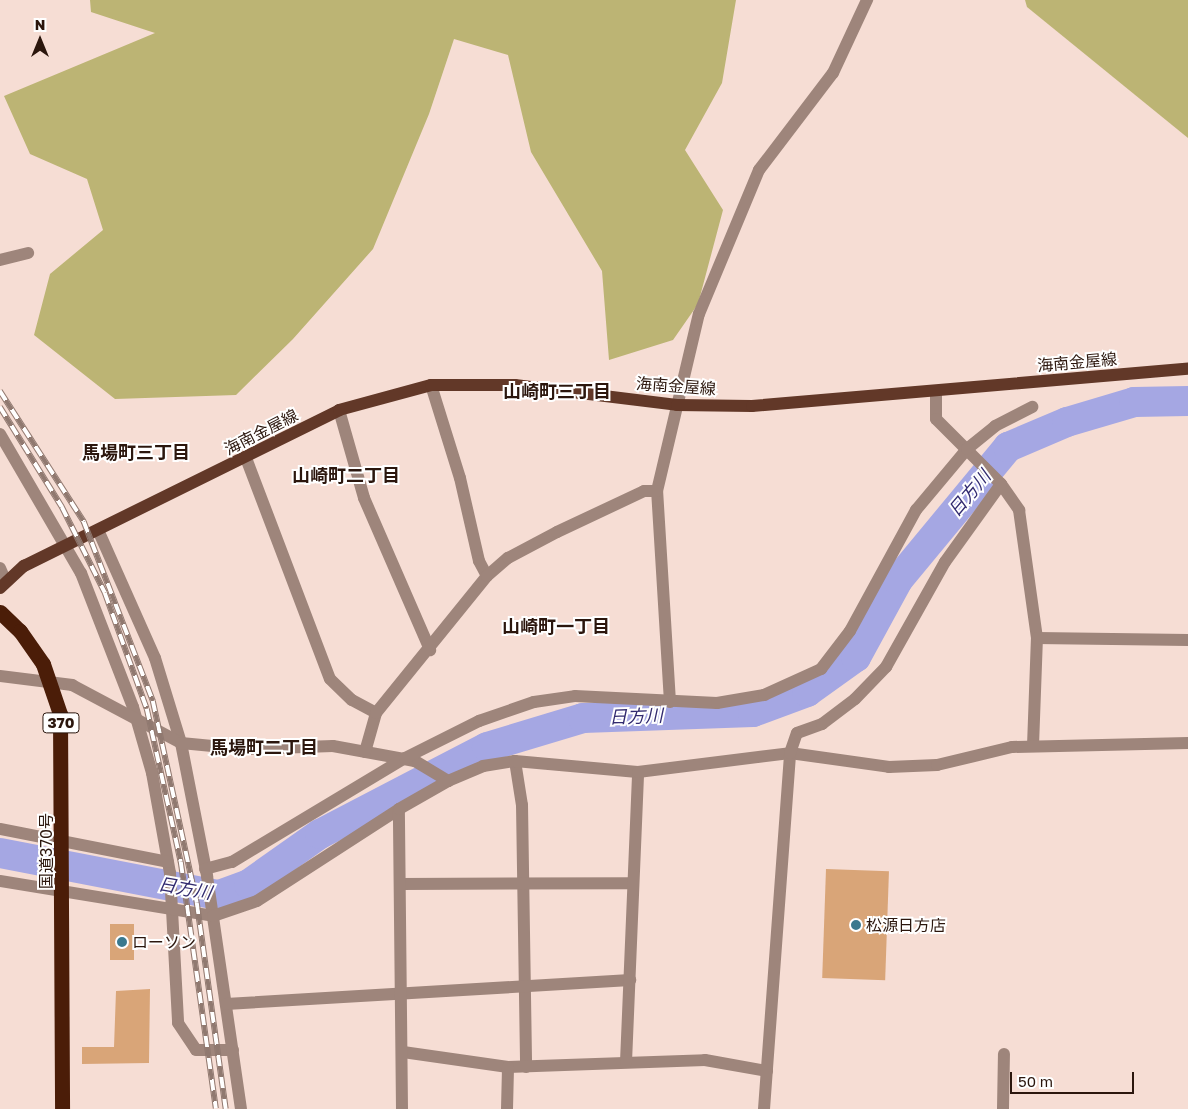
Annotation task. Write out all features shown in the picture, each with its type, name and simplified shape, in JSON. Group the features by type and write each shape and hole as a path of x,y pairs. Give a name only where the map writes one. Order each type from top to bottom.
{"highway":[{"name":"国道370号","path":"0,612 20,630 51,681 60,714 63,847 62,1109"}],"main road":[{"name":"海南金屋線","path":"2,579 340,410 431,385 515,385 677,405 752,406 936,393 1188,369"}],"street":[{"path":"670,702 657,491 698,314 730,231 773,148 833,73 867,0"},
{"path":"0,260 28,253"},
{"path":"431,385 460,478 479,561 487,576"},
{"path":"936,393 936,419 999,482 1019,510 1037,638 1033,746"},
{"path":"206,873 232,862 479,721 534,702 575,696 717,703 764,695 821,669 850,631 916,510 995,426 1032,407"},
{"path":"340,410 364,498 430,650"},
{"path":"0,434 68,545 101,616 137,720 169,868 174,909 176,1001 185,1039 196,1050 233,1050"},
{"path":"246,458 330,679 352,700 376,713"},
{"path":"764,1109 790,753 798,733 822,724 849,704 886,667 946,562 999,482"},
{"path":"365,752 376,713 430,650 487,576 508,558 573,524 644,491 657,491"},
{"path":"98,530 159,668 181,743 206,873 242,1109"},
{"path":"1037,638 1188,640"},
{"path":"0,676 72,685 181,743 244,749 333,746 410,760 445,778"},
{"path":"0,881 63,884 174,909 212,912 257,901 445,778 482,766 516,761 638,772 790,753 889,767 918,766 1033,746 1188,743"},
{"path":"516,761 522,805 521,884 526,1067"},
{"path":"626,1062 638,772"},
{"path":"399,809 400,992 403,1052 402,1109"},
{"path":"0,829 63,847 169,868"},
{"path":"400,884 634,883"},
{"path":"226,1004 400,992 524,988 630,980"},
{"path":"403,1052 508,1067 705,1060 767,1072"},
{"path":"1003,1109 1004,1054"},
{"path":"507,1109 508,1067"}],"shaded area":[{"path":"90,0 736,0 722,83 685,150 723,210 698,304 673,340 609,360 602,271 531,152 508,55 454,39 429,114 373,249 293,339 236,395 115,399 34,335 50,274 103,230 87,179 30,154 4,96 155,33 91,12"},
{"path":"1025,0 1188,0 1188,138 1027,7"}],"building":[{"name":"松源日方店","path":"826,869 889,871 885,980 822,978"},
{"path":"110,924 134,924 134,960 110,960"},
{"path":"150,989 149,1063 82,1064 82,1047 114,1047 116,991"}],"waterway":[{"name":"日方川","path":"0,853 219,895 249,884 320,834 487,747 583,718 753,712 807,692 856,657 898,580 1008,447 1067,422 1134,402 1188,401"}],"railway":[{"path":"0,391 84,522 153,701 197,903 226,1109"},
{"path":"0,407 62,507 105,593 147,709 181,862 216,1109"}],"place":[{"name":"松源日方店","path":"856,925"},
{"name":"ローソン","path":"122,942"}],"district":[{"name":"山崎町三丁目","path":"557,391"},
{"name":"馬場町三丁目","path":"136,452"},
{"name":"山崎町二丁目","path":"346,475"},
{"name":"山崎町一丁目","path":"556,626"},
{"name":"馬場町二丁目","path":"264,747"}]}
